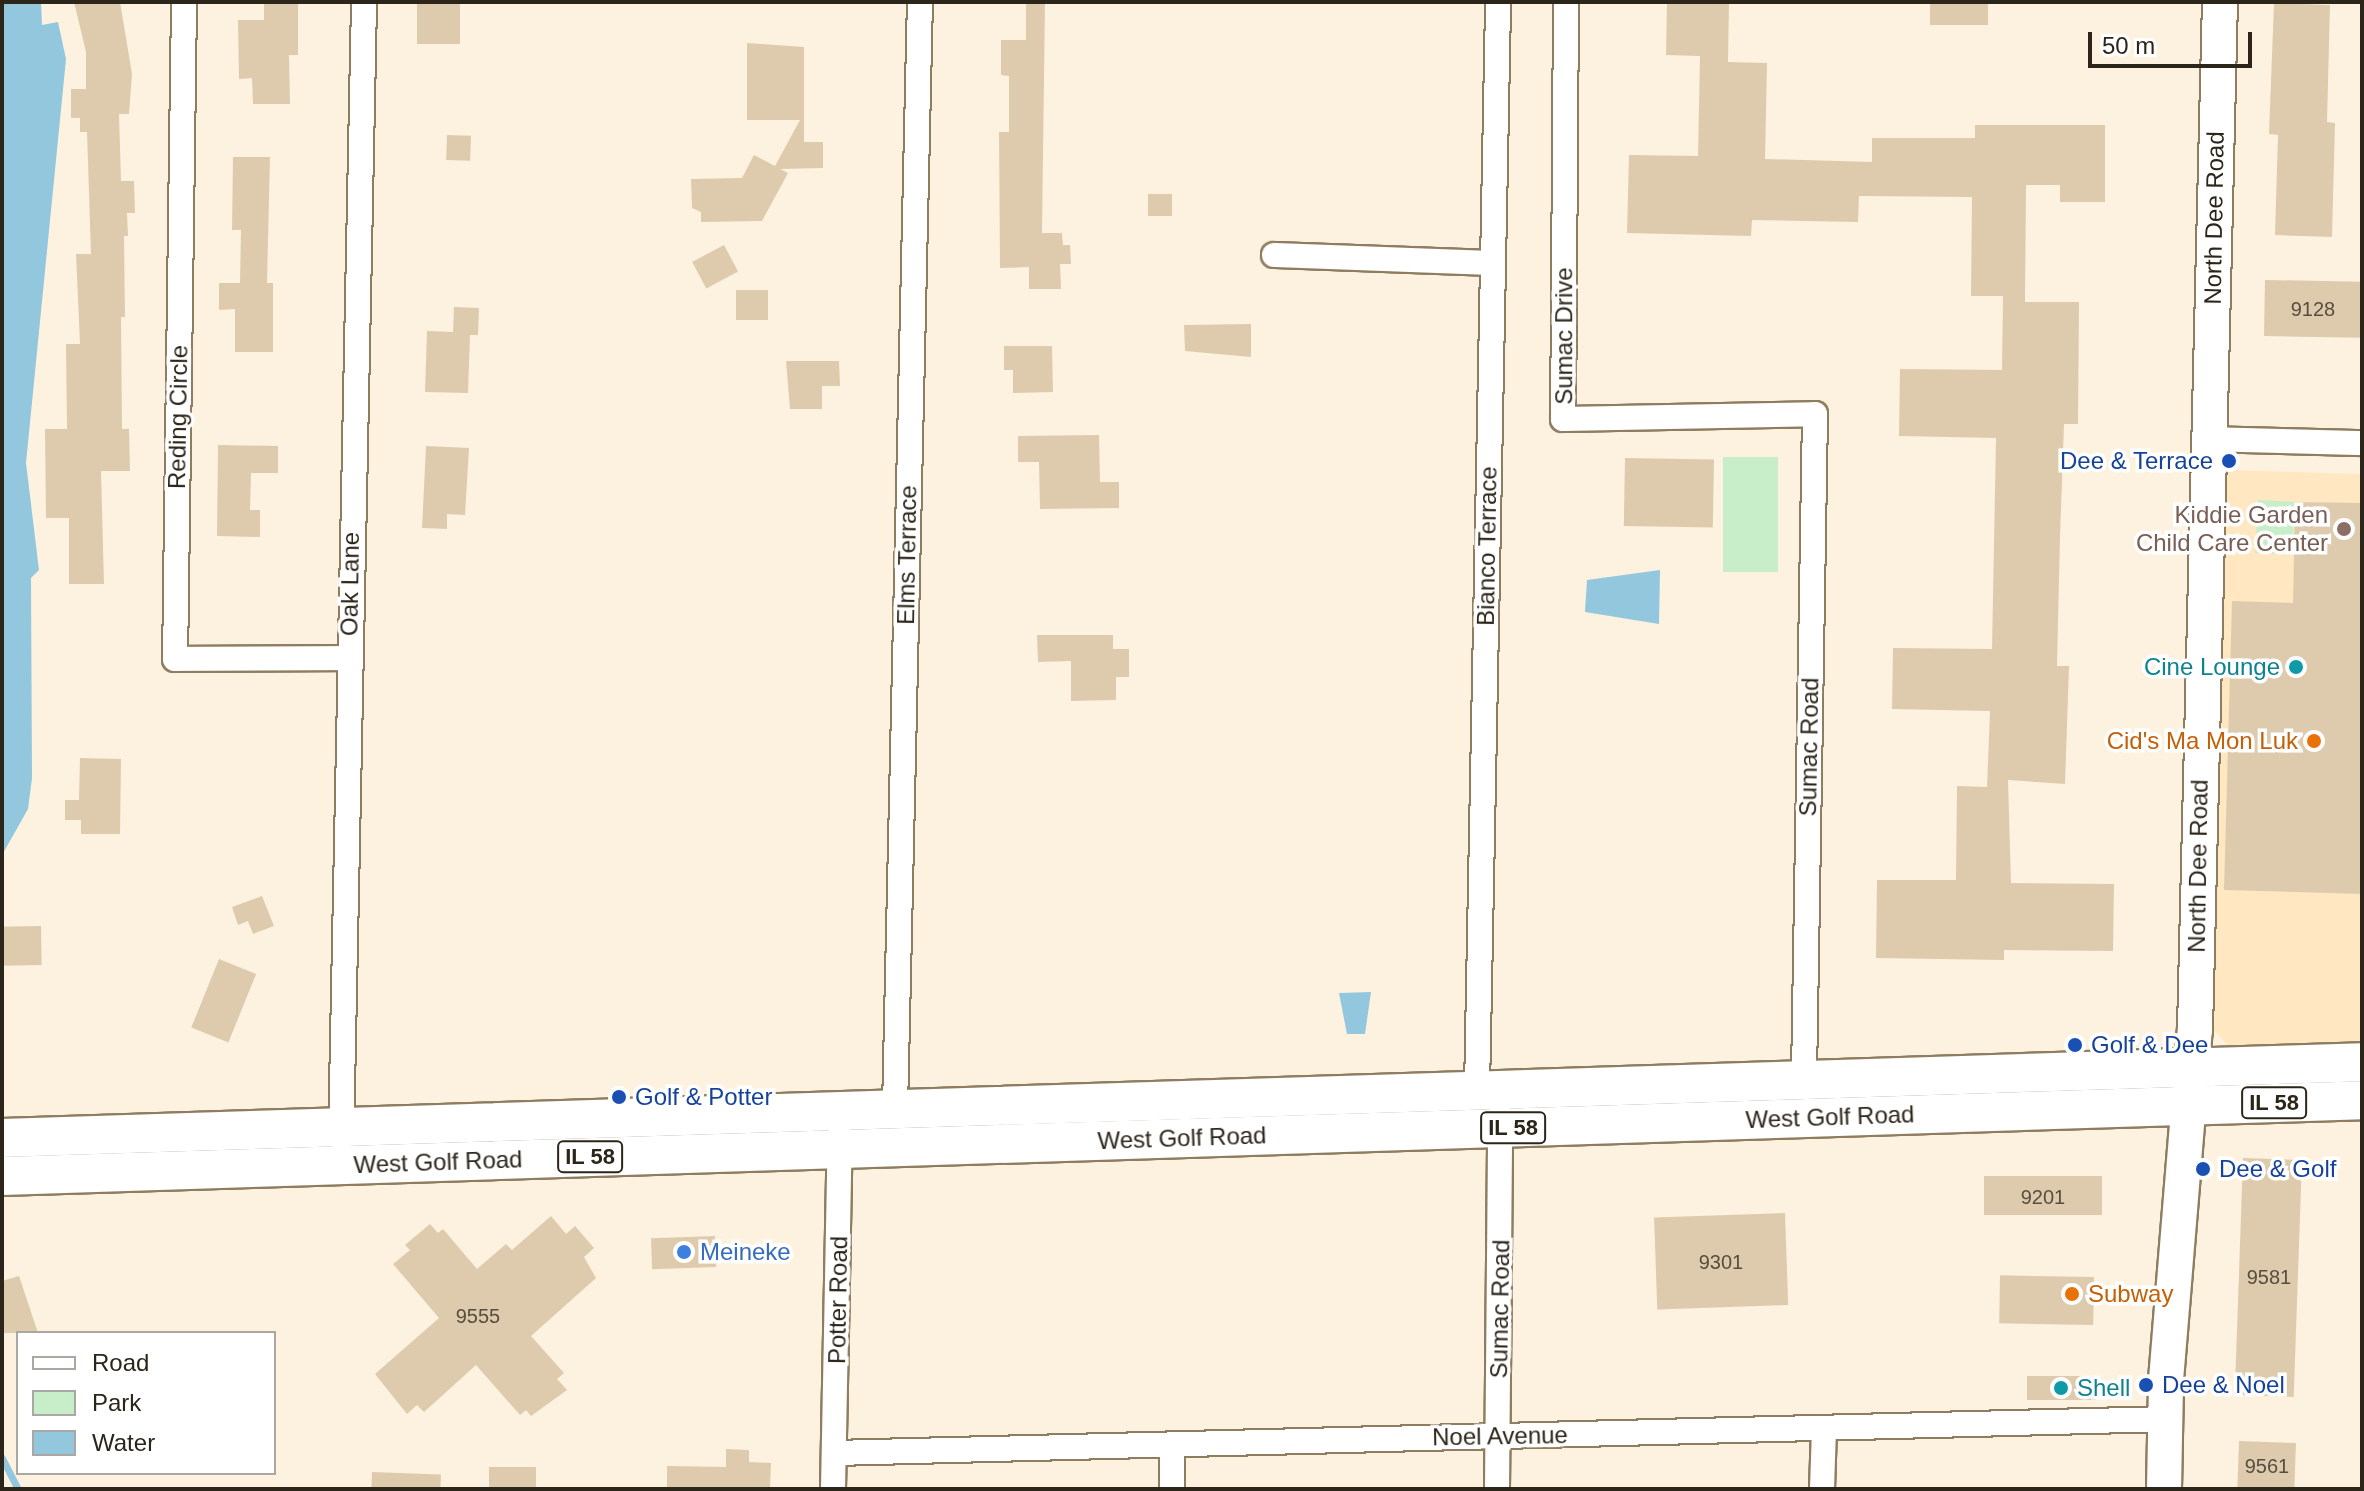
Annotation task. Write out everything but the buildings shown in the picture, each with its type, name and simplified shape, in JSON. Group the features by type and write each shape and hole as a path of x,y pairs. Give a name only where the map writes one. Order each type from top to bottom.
{"main road":[{"name":"West Golf Road","path":"2,1138 2362,1062"},
{"name":"West Golf Road","path":"2,1176 2362,1100"}],"street":[{"name":"Reding Circle","path":"184,2 175,659 348,658"},
{"name":"Oak Lane","path":"340,1165 348,658 364,2"},
{"name":"Elms Terrace","path":"895,1109 920,2"},
{"name":"Bianco Terrace","path":"1498,2 1493,263 1488,1090 1500,1129"},
{"name":"Sumac Drive","path":"1566,2 1563,419 1815,414"},
{"name":"North Dee Road","path":"2164,1489 2165,1419 2191,1067 2220,2"},
{"path":"1274,255 1493,263"},
{"name":"Sumac Road","path":"1804,1080 1815,414"},
{"path":"2208,439 2362,443"},
{"name":"Potter Road","path":"833,1489 840,1111"},
{"name":"Sumac Road","path":"1497,1489 1500,1129"},
{"name":"Noel Avenue","path":"834,1453 2165,1419"},
{"path":"1822,1489 1824,1428"},
{"path":"1172,1445 1172,1489"}],"shaded area":[{"path":"2224,470 2362,474 2362,1049 2231,1049 2214,1030"}],"green space":[{"path":"1723,457 1778,457 1778,572 1723,572"},
{"path":"2258,500 2295,502 2292,555 2255,553"}],"water":[{"path":"2,2 41,2 42,25 58,22 66,59 26,463 39,570 31,578 32,778 28,809 2,855"},
{"path":"1660,570 1659,624 1585,612 1587,580"},
{"path":"1371,992 1365,1034 1347,1034 1339,993"}],"waterway":[{"path":"2,1458 18,1489"}],"place":[{"name":"Dee & Terrace","path":"2229,461"},
{"name":"Kiddie Garden Child Care Center","path":"2344,529"},
{"name":"Cine Lounge","path":"2296,667"},
{"name":"Cid's Ma Mon Luk","path":"2314,741"},
{"name":"Golf & Dee","path":"2075,1045"},
{"name":"Golf & Potter","path":"619,1097"},
{"name":"Dee & Golf","path":"2203,1169"},
{"name":"Meineke","path":"684,1252"},
{"name":"Subway","path":"2072,1294"},
{"name":"Dee & Noel","path":"2146,1385"},
{"name":"Shell","path":"2061,1388"}]}
